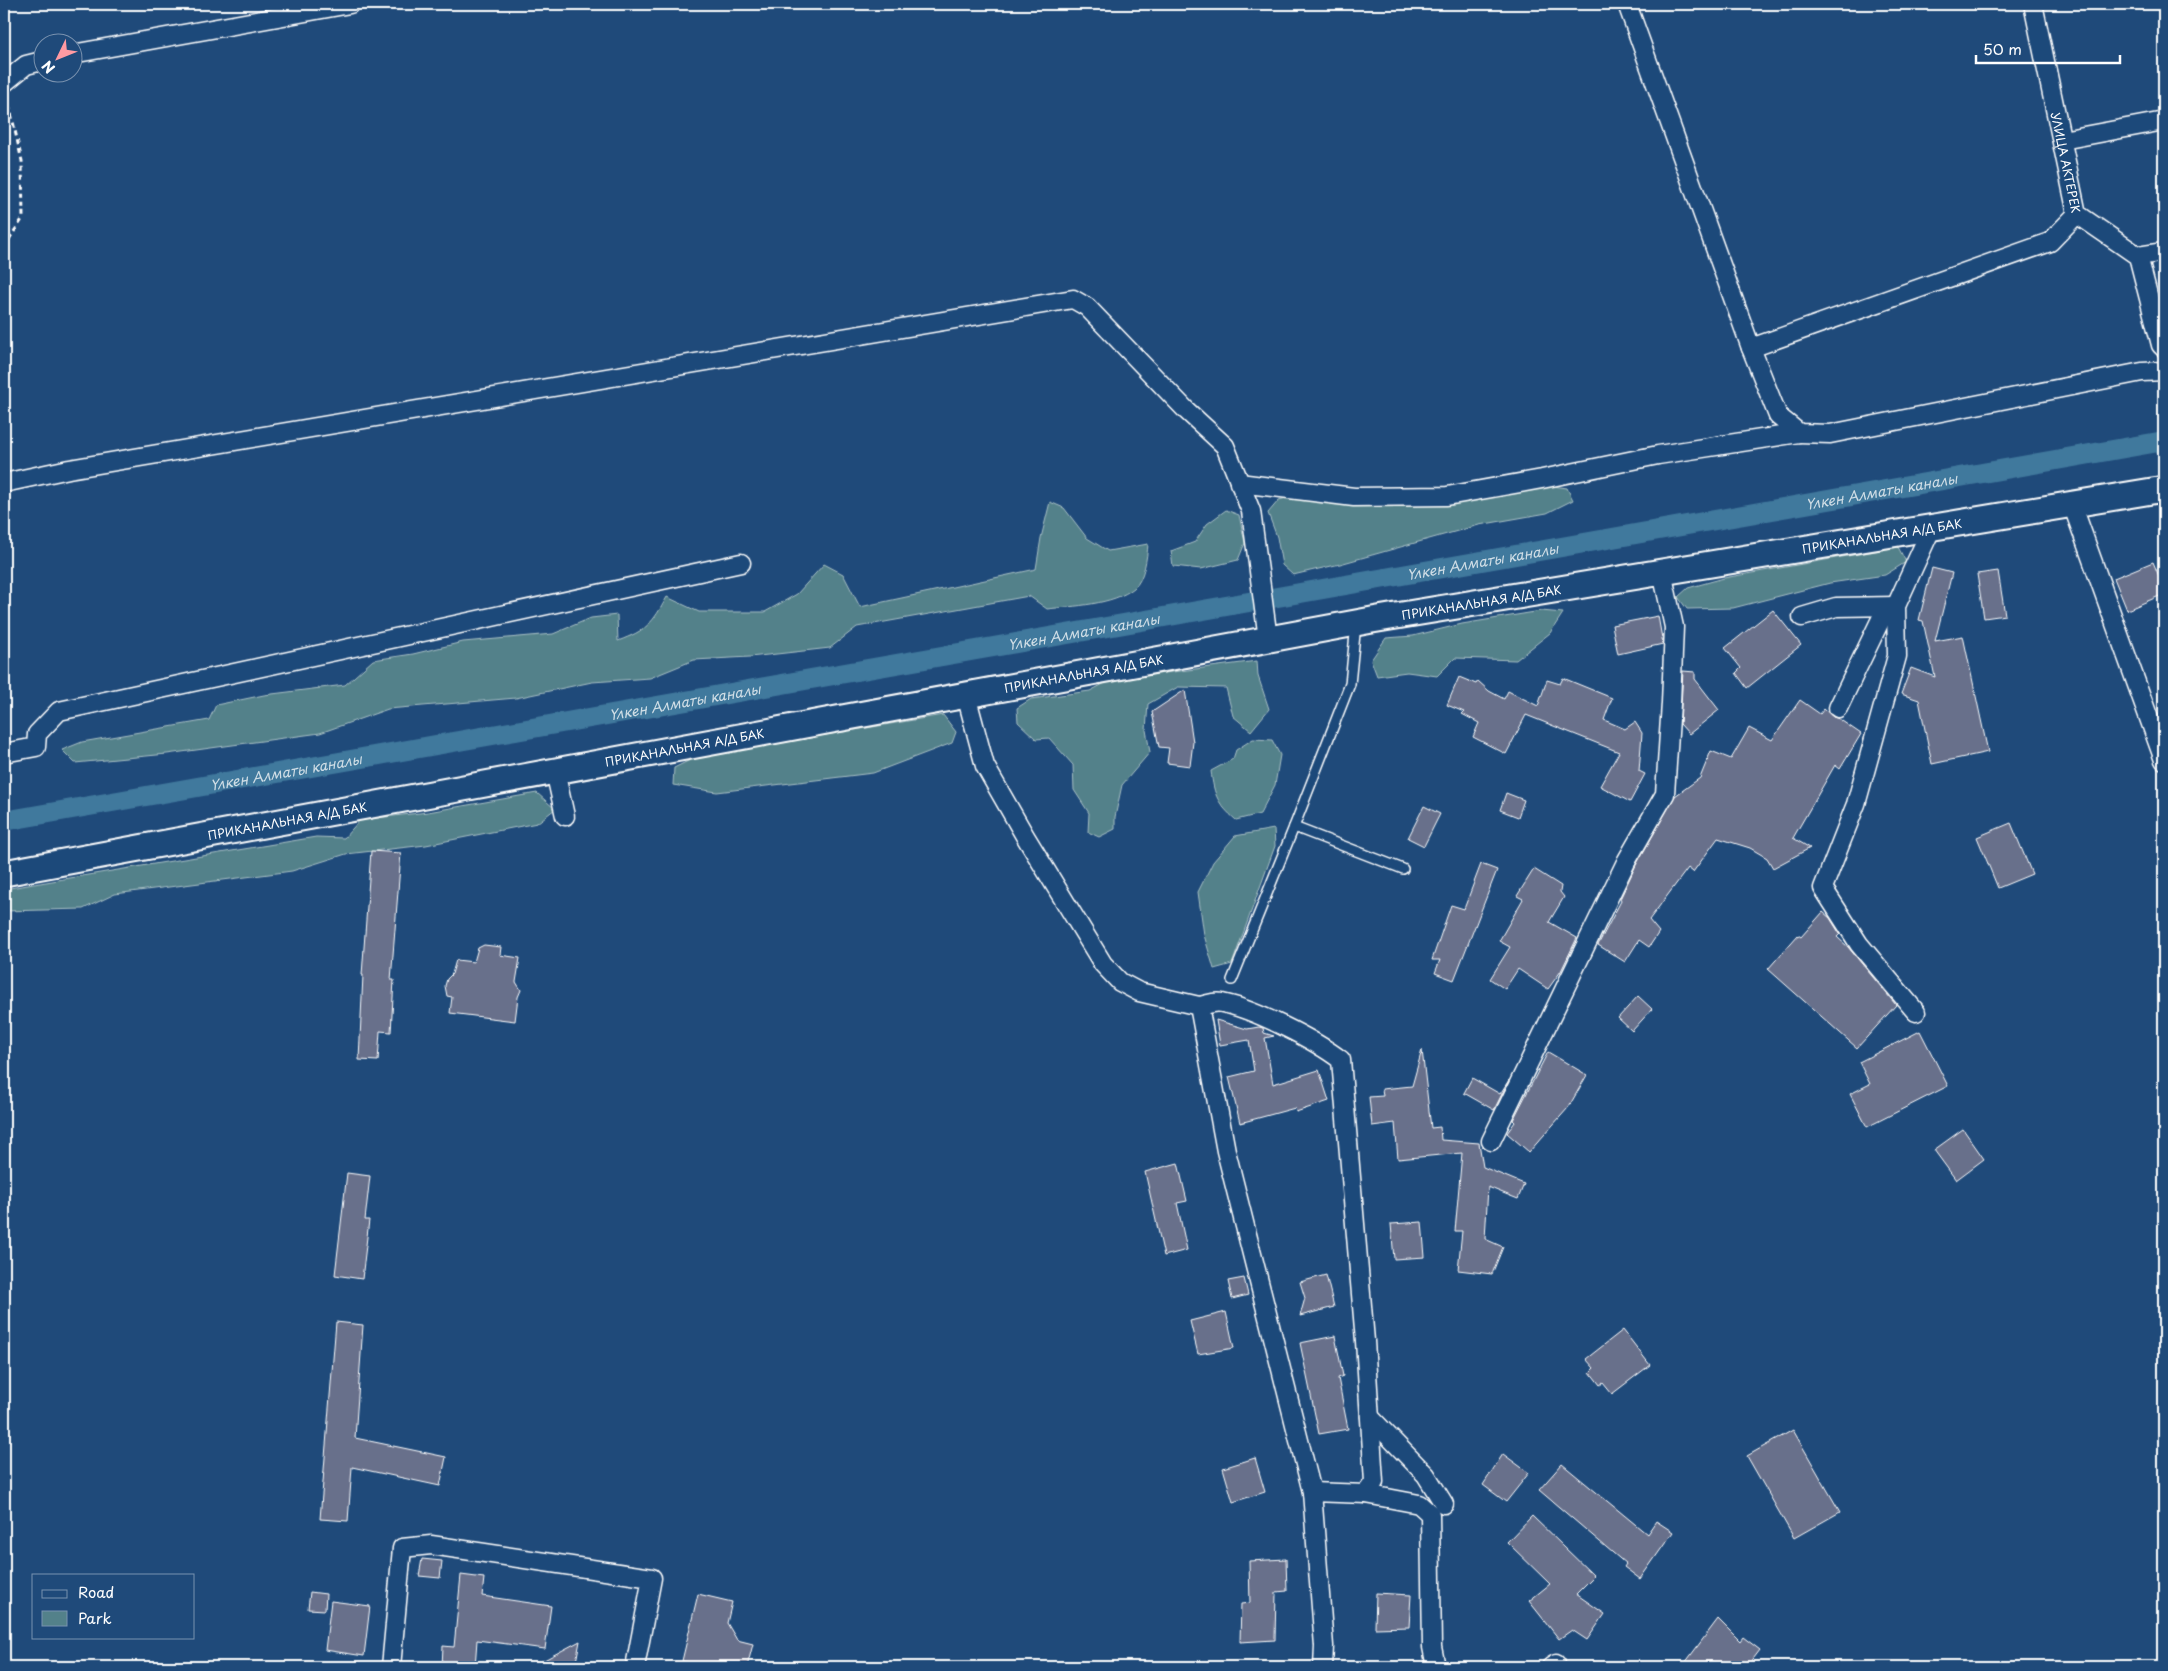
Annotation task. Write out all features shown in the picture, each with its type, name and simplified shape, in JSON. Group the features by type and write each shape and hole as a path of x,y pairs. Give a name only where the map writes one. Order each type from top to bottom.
{"main road":[{"name":"ПРИКАНАЛЬНАЯ А/Д БАК","path":"4,873 1268,638 2164,489"}],"street":[{"path":"82,52 350,4"},
{"path":"1627,4 1751,348 1778,416 1799,433"},
{"name":"УЛИЦА АКТЕРЕК","path":"2033,4 2077,214 2138,256"},
{"path":"4,84 26,65 32,64"},
{"path":"2062,140 2164,122"},
{"path":"1751,348 2050,242 2077,214"},
{"path":"2164,252 2138,256 2161,345 2164,348"},
{"path":"4,483 69,469 408,410 1073,299 1087,307 1187,411 1225,446 1251,511 1268,638"},
{"path":"1239,483 1354,498 1447,496 1658,455 1799,433 1830,434 2142,372 2164,371"},
{"path":"2072,504 2164,760"},
{"path":"1838,708 1881,619 1896,606 1932,527"},
{"path":"4,753 36,747 37,734 59,712 740,563"},
{"path":"1491,1141 1627,860 1665,794 1672,703 1674,627 1662,572"},
{"path":"1802,618 1836,607 1896,606"},
{"path":"1896,606 1897,656 1856,804 1823,888 1859,944 1916,1012"},
{"path":"966,695 985,766 1103,964 1120,982 1140,992 1199,1006 1220,1002 1256,1014 1325,1048 1341,1060 1374,1482 1366,1494"},
{"path":"555,771 565,816"},
{"path":"1199,1006 1226,1151 1312,1492 1324,1646 1323,1667"},
{"path":"1370,1417 1426,1475 1444,1504"},
{"path":"1312,1492 1366,1494 1419,1504 1430,1514 1432,1647 1436,1667"},
{"path":"391,1667 402,1548 431,1545 652,1578 635,1667"}],"lane":[{"path":"1232,980 1350,684 1356,623"},
{"path":"1294,827 1403,869"}],"path":[{"path":"4,84 22,162 22,218 4,247"}],"green space":[{"path":"1532,483 1567,488 1573,500 1547,513 1479,525 1340,564 1293,575 1282,565 1277,537 1268,513 1279,500 1297,495"},
{"path":"1050,502 1064,508 1087,538 1108,551 1148,544 1143,574 1134,588 1115,598 1080,606 1047,609 1029,596 857,627 830,648 750,657 694,660 650,678 592,682 516,698 388,709 320,733 167,754 75,763 62,750 82,742 209,720 216,705 264,695 345,685 373,660 413,654 463,642 553,634 591,618 617,615 618,641 648,625 667,597 699,612 765,612 797,594 824,564 843,574 860,607 1036,569"},
{"path":"1226,510 1239,515 1245,543 1238,560 1201,569 1173,566 1171,551 1195,542 1207,524"},
{"path":"1898,547 1906,562 1885,575 1830,583 1733,608 1687,609 1678,597 1688,588 1724,578"},
{"path":"1541,611 1563,613 1550,633 1516,660 1455,658 1437,676 1407,672 1377,676 1371,660 1386,638 1413,636 1462,624"},
{"path":"1257,661 1258,676 1269,709 1251,731 1233,716 1226,688 1178,687 1148,704 1146,730 1150,752 1122,785 1115,817 1115,829 1099,837 1088,832 1089,813 1074,790 1073,765 1049,738 1036,739 1018,722 1017,708 1031,699 1090,691 1111,680"},
{"path":"943,715 956,732 952,743 873,773 717,792 673,785 674,768 696,757"},
{"path":"1253,739 1272,740 1280,755 1275,785 1260,814 1236,820 1218,799 1211,771 1233,759 1236,750"},
{"path":"537,793 555,809 537,823 426,845 346,854 292,871 115,894 83,909 4,911 4,889 316,837 344,838 360,820 428,812"},
{"path":"1274,829 1275,846 1232,964 1214,969 1204,935 1198,892 1213,862 1235,836"}],"building":[{"path":"2153,562 2164,588 2164,594 2127,610 2114,578"},
{"path":"1932,568 1952,573 1935,641 1963,636 1988,752 1932,764 1919,700 1901,694 1911,668 1935,677 1923,621 1919,620"},
{"path":"1998,571 2005,615 1984,618 1977,574"},
{"path":"1773,610 1801,645 1747,688 1736,673 1741,668 1725,648"},
{"path":"1658,616 1663,644 1618,654 1612,625"},
{"path":"1683,671 1695,672 1695,679 1719,710 1689,734 1680,724"},
{"path":"1459,677 1476,684 1478,681 1489,691 1504,699 1508,691 1538,706 1547,680 1560,684 1563,678 1612,698 1604,720 1625,729 1635,722 1642,733 1639,771 1645,774 1630,802 1600,786 1619,752 1526,715 1506,754 1473,737 1479,723 1462,714 1464,712 1447,705"},
{"path":"1185,690 1193,742 1190,766 1167,763 1169,748 1159,747 1152,712"},
{"path":"1800,700 1820,714 1824,709 1833,717 1861,734 1840,769 1835,765 1793,838 1810,848 1773,868 1767,858 1750,848 1718,838 1693,872 1688,868 1649,920 1659,932 1649,947 1639,940 1625,962 1598,945 1621,901 1620,899 1636,865 1675,796 1700,778 1711,751 1731,759 1749,728 1772,740"},
{"path":"1506,793 1524,800 1518,817 1500,810"},
{"path":"1424,806 1440,814 1424,846 1408,838"},
{"path":"2011,823 2032,874 1998,888 1977,837"},
{"path":"371,851 401,853 391,980 394,980 391,1032 380,1031 378,1061 359,1060 362,975"},
{"path":"1481,864 1497,870 1454,980 1435,973 1440,960 1432,960 1451,905 1464,909"},
{"path":"1534,869 1561,886 1560,892 1564,897 1549,922 1577,938 1561,971 1548,989 1518,969 1505,989 1490,979 1510,947 1499,941 1523,899 1517,896"},
{"path":"1823,912 1830,918 1840,934 1837,937 1848,947 1896,1005 1857,1048 1768,969 1798,935 1801,937"},
{"path":"484,945 501,947 500,955 520,958 516,982 521,990 518,997 515,1021 450,1013 452,997 447,996 445,986 447,979 452,974 456,960 474,962 478,948"},
{"path":"1638,996 1652,1009 1632,1031 1618,1018"},
{"path":"1216,1020 1247,1029 1263,1028 1264,1033 1274,1036 1265,1038 1273,1084 1319,1070 1329,1101 1296,1112 1295,1108 1240,1123 1229,1077 1254,1071 1249,1040 1220,1045"},
{"path":"1920,1031 1948,1086 1867,1127 1850,1094 1870,1084 1859,1062"},
{"path":"1422,1050 1431,1128 1440,1127 1441,1140 1479,1143 1483,1167 1524,1184 1518,1199 1488,1187 1485,1239 1503,1247 1492,1274 1458,1270 1462,1231 1455,1231 1462,1153 1398,1159 1395,1123 1372,1126 1369,1097 1383,1096 1382,1089 1412,1086"},
{"path":"1548,1052 1587,1075 1568,1108 1529,1152 1507,1133 1515,1122 1513,1120"},
{"path":"1472,1078 1500,1094 1509,1080 1494,1110 1464,1093"},
{"path":"1963,1129 1984,1159 1956,1180 1934,1150"},
{"path":"1178,1163 1187,1201 1177,1203 1187,1250 1164,1256 1145,1172"},
{"path":"347,1173 370,1176 365,1220 369,1220 362,1279 335,1275"},
{"path":"1422,1222 1425,1257 1394,1259 1391,1224"},
{"path":"1326,1275 1334,1307 1300,1316 1305,1298 1300,1282"},
{"path":"1244,1278 1248,1295 1232,1299 1228,1281"},
{"path":"1226,1312 1234,1348 1198,1354 1190,1321"},
{"path":"336,1322 363,1325 355,1438 446,1457 440,1486 352,1467 348,1521 320,1519"},
{"path":"1623,1330 1650,1365 1612,1394 1603,1383 1600,1385 1590,1372 1594,1368 1586,1359"},
{"path":"1335,1336 1343,1376 1338,1378 1348,1429 1319,1434 1300,1343"},
{"path":"1793,1430 1840,1512 1794,1538 1747,1456"},
{"path":"1503,1454 1529,1473 1506,1502 1483,1485"},
{"path":"1255,1458 1265,1492 1233,1502 1223,1468"},
{"path":"1562,1464 1647,1534 1656,1521 1673,1532 1640,1579 1624,1567 1626,1564 1539,1490"},
{"path":"1532,1516 1594,1576 1576,1594 1605,1614 1587,1640 1572,1630 1559,1639 1529,1601 1550,1584 1507,1542"},
{"path":"422,1559 442,1561 440,1578 419,1576"},
{"path":"1286,1559 1287,1591 1276,1592 1275,1640 1240,1642 1241,1604 1250,1603 1249,1561"},
{"path":"461,1575 484,1578 482,1596 551,1606 545,1649 477,1640 475,1667 442,1667 443,1646 454,1647"},
{"path":"310,1592 326,1594 325,1610 308,1609"},
{"path":"1376,1593 1411,1595 1409,1627 1375,1628"},
{"path":"698,1594 732,1602 727,1623 737,1640 753,1644 747,1667 709,1667 682,1661"},
{"path":"331,1601 370,1606 364,1656 325,1650"},
{"path":"1718,1619 1740,1641 1743,1637 1760,1650 1747,1667 1682,1667"},
{"path":"580,1641 575,1667 531,1667"}],"waterway":[{"name":"Үлкен Алматы каналы","path":"4,821 2164,441"}]}
